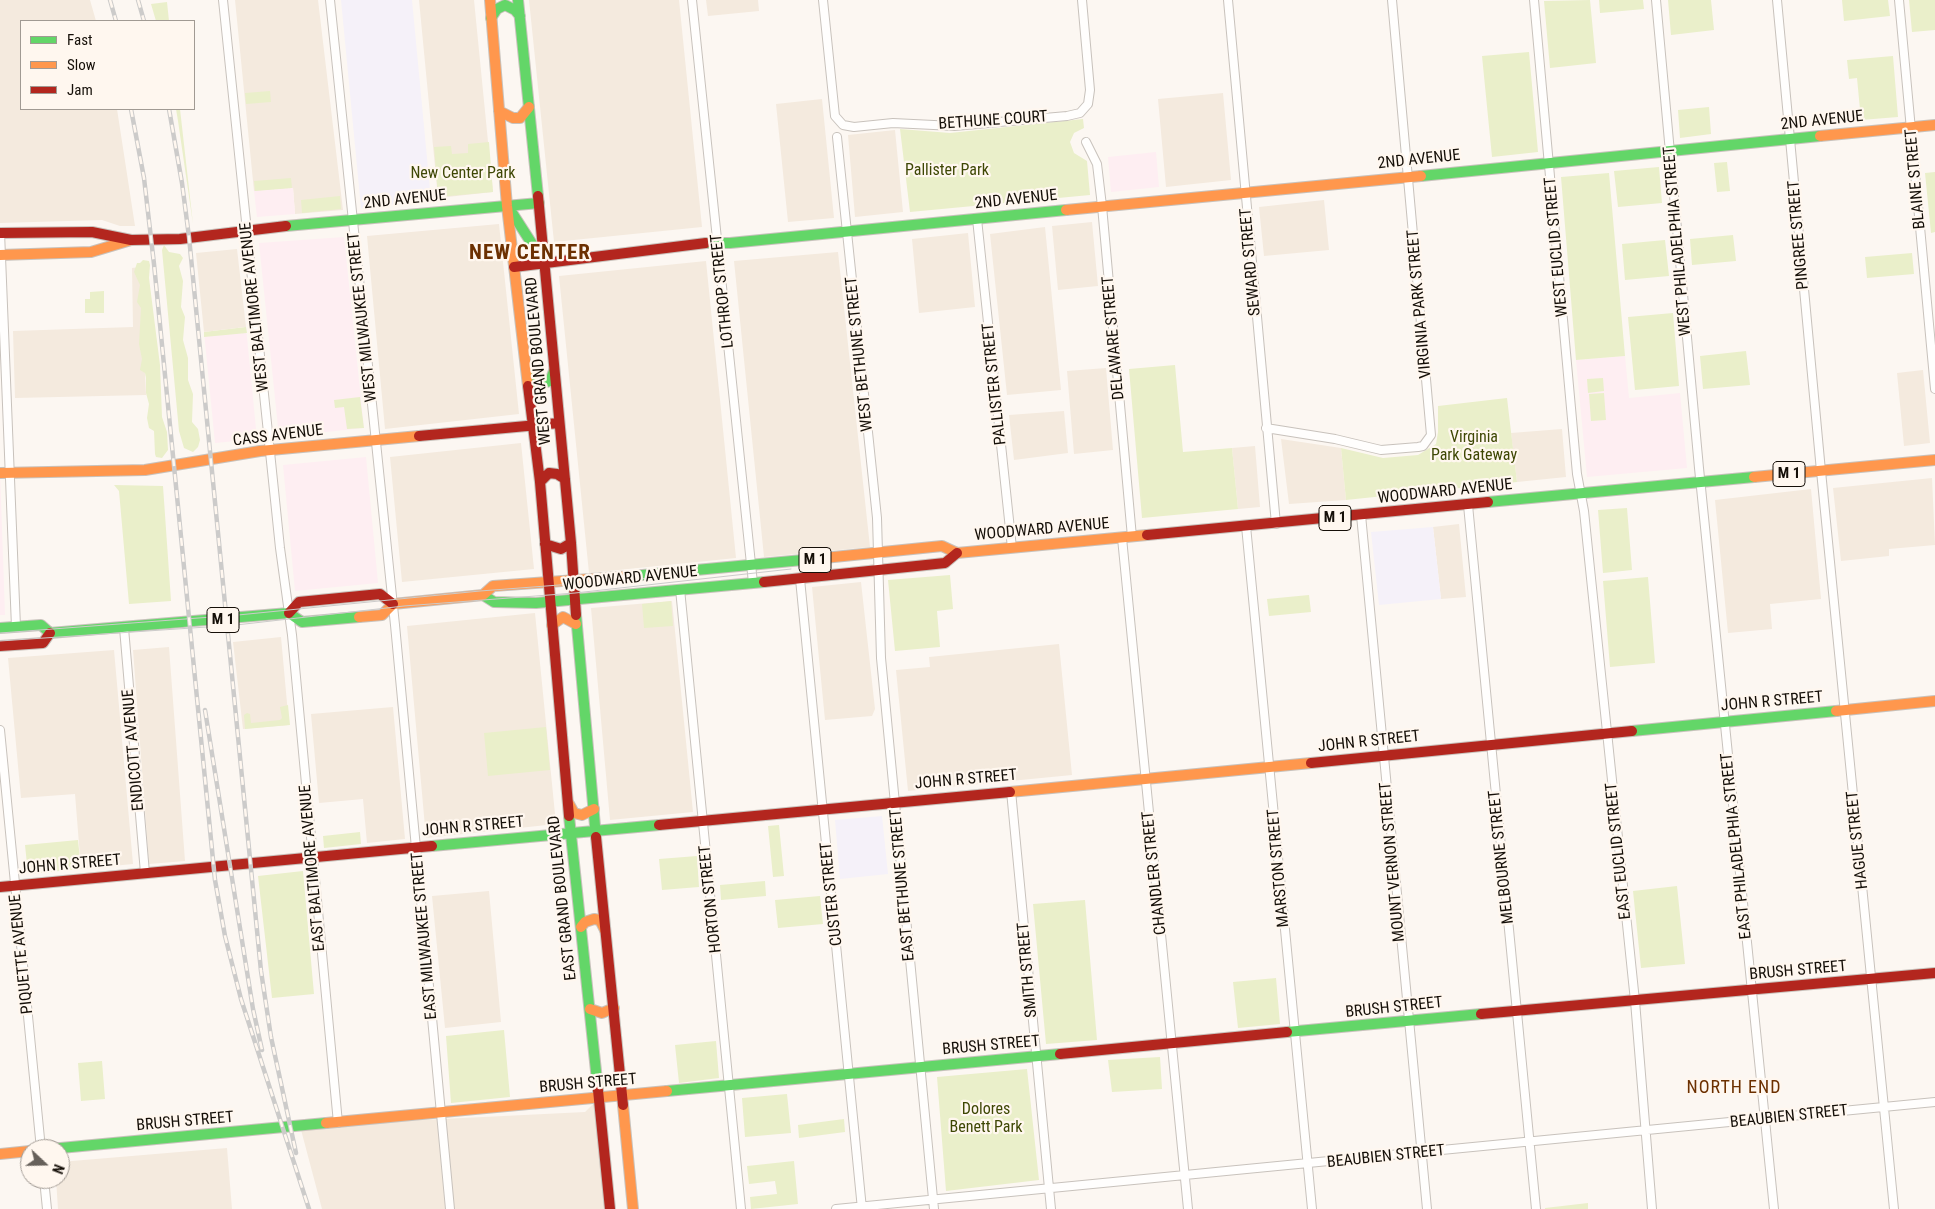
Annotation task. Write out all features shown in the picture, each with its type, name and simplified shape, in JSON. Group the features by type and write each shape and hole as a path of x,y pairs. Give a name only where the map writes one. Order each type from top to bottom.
{"street":[{"name":"WEST BALTIMORE AVENUE","path":"223,0 289,613"},
{"name":"WEST MILWAUKEE STREET","path":"330,0 393,604"},
{"name":"WEST GRAND BOULEVARD","path":"490,0 507,206 534,425 548,583"},
{"name":"WEST GRAND BOULEVARD","path":"518,0 545,264 575,600"},
{"name":"LOTHROP STREET","path":"692,0 753,582"},
{"name":"BETHUNE COURT","path":"823,0 835,113 840,122 850,127 893,123 954,126 1067,116 1080,113 1088,104 1090,90 1082,0"},
{"name":"SEWARD STREET","path":"1228,0 1276,524"},
{"name":"VIRGINIA PARK STREET","path":"1266,428 1335,439 1381,450 1418,448 1431,435 1392,0"},
{"name":"WEST EUCLID STREET","path":"1534,0 1577,474 1581,494"},
{"name":"WEST PHILADELPHIA STREET","path":"1656,0 1701,482"},
{"name":"PINGREE STREET","path":"1777,0 1821,471"},
{"name":"BLAINE STREET","path":"1899,0 1935,389"},
{"path":"491,18 497,9 505,6 515,10 520,16"},
{"path":"499,111 513,118 520,118 529,107"},
{"name":"2ND AVENUE","path":"514,267 847,230 977,219 1935,125"},
{"name":"WEST BETHUNE STREET","path":"838,137 879,553 879,571"},
{"name":"DELAWARE STREET","path":"1086,142 1097,164 1102,206 1127,538"},
{"name":"2ND AVENUE","path":"0,232 92,232 131,240 198,238 247,230 539,203"},
{"path":"507,206 545,264"},
{"name":"PALLISTER STREET","path":"977,219 1012,548"},
{"path":"0,232 5,473 16,626"},
{"name":"2ND AVENUE","path":"0,255 91,252 131,240"},
{"path":"527,372 536,383 546,383 552,377 554,368"},
{"name":"CASS AVENUE","path":"5,473 145,470 270,450 559,423"},
{"name":"WOODWARD AVENUE","path":"0,628 41,625 50,633 289,613 302,622 372,616 382,615 393,604 483,595 493,586 574,582 942,546 957,553 1935,460"},
{"name":"HAGUE STREET","path":"1821,471 1894,1209"},
{"path":"540,482 548,473 557,474 565,479"},
{"name":"EAST PHILADELPHIA STREET","path":"1701,482 1774,1209"},
{"name":"EAST EUCLID STREET","path":"1581,494 1635,1001 1652,1209"},
{"name":"MELBOURNE STREET","path":"1468,505 1536,1209"},
{"name":"MOUNT VERNON STREET","path":"1361,516 1427,1209"},
{"name":"MARSTON STREET","path":"1246,526 1312,1209"},
{"name":"CHANDLER STREET","path":"1127,538 1145,779 1188,1209"},
{"path":"545,544 552,548 560,549 571,543"},
{"name":"WOODWARD AVENUE","path":"483,595 494,602 575,600 945,563 957,553"},
{"name":"EAST BETHUNE STREET","path":"879,571 881,658 934,1209"},
{"name":"CUSTER STREET","path":"800,578 862,1208"},
{"name":"EAST GRAND BOULEVARD","path":"548,583 610,1209"},
{"name":"HORTON STREET","path":"680,589 741,1209"},
{"name":"WOODWARD AVENUE","path":"289,613 299,602 380,594 393,604"},
{"path":"575,600 633,1209"},
{"name":"EAST MILWAUKEE STREET","path":"393,604 450,1209"},
{"name":"EAST BALTIMORE AVENUE","path":"289,613 338,1123"},
{"path":"552,625 564,617 576,624"},
{"name":"ENDICOTT AVENUE","path":"124,628 145,873"},
{"name":"WOODWARD AVENUE","path":"0,646 43,643 50,633"},
{"name":"JOHN R STREET","path":"0,886 1145,779 1935,701"},
{"name":"PIQUETTE AVENUE","path":"0,730 40,1139"},
{"name":"SMITH STREET","path":"1011,791 1051,1209"},
{"path":"569,804 574,813 582,815 588,814 594,809"},
{"path":"581,926 585,922 594,919 603,924 606,933"},
{"name":"BRUSH STREET","path":"70,1147 849,1075 1517,1010 1935,973"},
{"path":"590,1009 602,1013 614,1008"},
{"name":"BEAUBIEN STREET","path":"836,1209 862,1208 1935,1102"},
{"path":"0,1154 20,1152"},
{"path":"45,1189 47,1209"}],"shaded area":[{"path":"0,0 90,0 96,20 20,20 20,110 117,110 135,226 120,226 102,220 0,223"},
{"path":"235,0 318,0 343,210 295,214 293,188 254,191"},
{"path":"341,0 412,0 431,200 361,208"},
{"path":"419,0 474,0 493,192 438,198"},
{"path":"529,0 679,0 702,227 554,242"},
{"path":"706,0 758,0 759,11 708,16"},
{"path":"1223,93 1231,180 1166,187 1158,99"},
{"path":"822,99 834,218 788,222 776,104"},
{"path":"895,130 903,212 855,217 848,135"},
{"path":"1156,152 1159,187 1111,192 1108,157"},
{"path":"293,188 295,214 257,217 254,191"},
{"path":"1324,200 1329,250 1264,256 1259,207"},
{"path":"1092,222 1098,286 1058,290 1052,226"},
{"path":"499,224 519,414 385,429 367,236"},
{"path":"1045,227 1061,390 1007,395 990,234"},
{"path":"968,233 975,307 919,313 912,239"},
{"path":"344,237 364,428 279,437 259,243"},
{"path":"237,249 246,327 204,332 196,253"},
{"path":"838,252 870,547 764,557 734,261"},
{"path":"706,261 736,558 589,573 559,276"},
{"path":"140,267 146,395 15,398 13,331 133,327 132,268"},
{"path":"246,327 257,439 215,443 204,332"},
{"path":"1625,356 1629,398 1680,393 1687,468 1587,477 1576,360"},
{"path":"1106,368 1113,450 1074,454 1067,371"},
{"path":"1923,370 1930,443 1904,446 1897,373"},
{"path":"1064,411 1068,453 1014,460 1009,415"},
{"path":"1562,429 1566,477 1517,482 1511,433"},
{"path":"1281,439 1341,448 1346,500 1289,504"},
{"path":"521,443 534,569 402,582 390,457"},
{"path":"1255,446 1260,507 1238,509 1232,448"},
{"path":"366,457 378,583 295,591 283,465"},
{"path":"0,471 5,615 0,615"},
{"path":"1932,478 1935,545 1889,549 1889,556 1841,561 1833,488"},
{"path":"1811,489 1821,599 1770,604 1772,629 1728,633 1715,500"},
{"path":"1459,524 1466,597 1441,599 1433,527"},
{"path":"1433,527 1441,599 1379,605 1371,532"},
{"path":"861,582 875,709 872,716 825,720 812,587"},
{"path":"672,601 693,812 610,820 591,608"},
{"path":"535,613 556,824 426,838 407,626"},
{"path":"281,637 289,725 243,729 233,642"},
{"path":"1059,644 1072,775 908,791 896,670 930,667 929,657"},
{"path":"169,647 185,861 149,864 133,650"},
{"path":"114,650 133,864 81,869 75,794 21,798 8,658"},
{"path":"393,707 405,839 367,843 363,799 319,803 311,714"},
{"path":"882,816 888,874 840,879 835,820"},
{"path":"489,891 501,1022 445,1028 432,896"},
{"path":"599,1098 608,1209 322,1209 300,1126 585,1112"},
{"path":"227,1148 232,1209 58,1209 57,1189 70,1189 70,1161"}],"green space":[{"path":"1590,0 1596,63 1550,68 1544,1"},
{"path":"1599,0 1643,0 1644,9 1600,13"},
{"path":"1668,0 1711,0 1714,30 1671,35"},
{"path":"1842,0 1888,0 1890,16 1844,21"},
{"path":"1909,0 1935,0 1935,30 1912,32"},
{"path":"167,2 169,20 156,20 151,4"},
{"path":"1529,52 1538,152 1492,157 1482,56"},
{"path":"1893,56 1898,117 1861,120 1857,78 1849,79 1847,60"},
{"path":"270,91 271,102 246,104 245,93"},
{"path":"1709,107 1711,134 1680,138 1678,110"},
{"path":"176,110 180,110 193,224"},
{"name":"Pallister Park","path":"1083,119 1084,128 1074,133 1070,142 1074,153 1087,161 1090,195 910,212 900,129 950,133"},
{"name":"New Center Park","path":"489,142 493,192 438,197 434,147 451,146 452,154 468,153 468,144"},
{"path":"1727,162 1730,191 1717,192 1714,163"},
{"path":"1659,167 1662,203 1618,207 1614,171"},
{"path":"1935,172 1935,232 1931,233 1925,173"},
{"path":"1609,173 1625,356 1576,360 1561,177"},
{"path":"291,178 292,188 255,191 254,181"},
{"path":"340,196 341,209 302,213 301,200"},
{"path":"1733,235 1736,261 1692,265 1690,239"},
{"path":"1665,240 1669,276 1625,280 1622,244"},
{"path":"164,245 169,252 180,254 183,258 179,266 183,281 181,307 185,317 183,340 188,358 188,380 193,394 192,422 198,429 200,440 198,447 193,452 184,448 179,431 162,250"},
{"path":"1912,253 1914,274 1867,278 1865,257"},
{"path":"143,260 149,261 150,265 149,278 160,365 162,417 167,432 168,450 162,458 156,457 155,454 154,431 149,428 147,418 149,404 146,393 146,378 145,373 140,370 142,359 139,344 141,308 137,302 140,285 134,272 137,263"},
{"path":"104,291 104,313 85,313 85,299 90,299 90,292"},
{"path":"1673,313 1679,386 1635,390 1628,317"},
{"path":"246,327 247,333 204,337 204,332"},
{"path":"1746,351 1750,385 1703,389 1700,356"},
{"path":"1175,365 1183,452 1232,448 1238,509 1142,518 1129,369"},
{"path":"1603,378 1604,391 1588,393 1587,379"},
{"path":"1604,393 1606,420 1591,421 1589,394"},
{"path":"360,397 364,428 347,429 344,407 335,408 334,400"},
{"name":"Virginia Park Gateway","path":"1507,398 1517,482 1346,500 1341,448 1383,458 1418,455 1436,444 1438,406"},
{"path":"114,485 163,486 171,601 129,604 119,491"},
{"path":"1627,508 1632,570 1603,573 1598,510"},
{"path":"950,575 953,609 937,611 940,647 895,651 888,580"},
{"path":"1648,577 1655,663 1610,667 1603,581"},
{"path":"1309,595 1311,612 1269,616 1267,599"},
{"path":"671,601 673,626 644,628 642,604"},
{"path":"288,705 290,725 245,729 244,715 247,713 250,714 251,723 280,720 282,718 280,707"},
{"path":"546,727 550,770 488,776 484,733"},
{"path":"779,825 784,876 773,877 768,826"},
{"path":"360,832 361,844 324,848 323,836"},
{"path":"78,840 81,869 28,874 25,845"},
{"path":"697,856 699,887 662,890 659,859"},
{"path":"303,871 314,994 272,998 258,876"},
{"path":"765,881 766,896 721,900 720,885"},
{"path":"1677,886 1685,964 1641,968 1633,891"},
{"path":"820,896 823,924 778,928 775,900"},
{"path":"1085,900 1097,1040 1046,1044 1033,904"},
{"path":"1276,978 1280,1024 1238,1028 1233,982"},
{"path":"504,1030 510,1097 451,1103 446,1036"},
{"path":"716,1041 719,1078 679,1083 675,1045"},
{"path":"1160,1057 1162,1089 1112,1092 1108,1060"},
{"path":"102,1061 105,1099 81,1101 78,1063"},
{"name":"Dolores Benett Park","path":"1027,1069 1039,1180 946,1191 937,1077"},
{"path":"787,1094 791,1133 745,1137 742,1098"},
{"path":"844,1119 845,1132 799,1138 798,1125"},
{"path":"794,1161 798,1204 751,1209 750,1197 777,1194 775,1181 749,1184 747,1166"},
{"path":"1588,1203 1588,1209 1545,1209 1545,1208"}],"tram line":[{"path":"0,641 236,625 404,606 575,593 791,569"},
{"path":"0,633 238,615 480,591 665,577"}],"railway":[{"path":"110,0 116,20"},
{"path":"138,0 144,20"},
{"path":"131,110 144,178 154,264 215,880 225,936 241,999 309,1209"},
{"path":"169,110 189,237 261,971 271,1037 296,1153"},
{"path":"205,710 253,1009 262,1050"}],"traffic: fast":[{"path":"518,0 538,196"},
{"path":"491,18 497,9 505,5 515,10 520,16"},
{"path":"1421,176 1820,136"},
{"path":"286,226 539,203"},
{"path":"509,208 543,261"},
{"path":"706,243 730,243 1066,210"},
{"path":"527,373 532,380 540,384 550,381 554,371"},
{"path":"1488,502 1754,477"},
{"path":"632,576 824,558"},
{"path":"483,595 494,602 536,603 764,582"},
{"path":"0,628 41,625 50,633 289,613 302,622 359,617"},
{"path":"576,615 596,837"},
{"path":"1632,731 1836,711"},
{"path":"569,816 598,1090"},
{"path":"432,846 659,825"},
{"path":"1287,1032 1481,1014"},
{"path":"667,1091 1060,1054"},
{"path":"70,1147 326,1123"}],"traffic: slow":[{"path":"490,0 507,206 528,386"},
{"path":"499,111 513,118 520,118 529,107"},
{"path":"1820,136 1935,125"},
{"path":"1066,210 1421,176"},
{"path":"0,255 91,252 131,240"},
{"path":"0,473 145,470 260,451 419,436"},
{"path":"1754,477 1935,460"},
{"path":"824,558 942,546 957,553 1147,535"},
{"path":"359,617 382,615 393,604 483,595 493,586 632,576"},
{"path":"552,625 563,617 576,624"},
{"path":"1836,711 1935,701"},
{"path":"1010,792 1311,763"},
{"path":"569,804 574,813 582,815 594,809"},
{"path":"581,927 585,922 594,919 600,920 605,930"},
{"path":"590,1009 602,1013 614,1008"},
{"path":"326,1123 667,1091"},
{"path":"623,1105 633,1209"},
{"path":"0,1154 20,1152"}],"traffic: jam":[{"path":"538,196 571,543 576,615"},
{"path":"0,233 92,232 131,240 180,239 286,226"},
{"path":"514,267 706,243"},
{"path":"528,386 540,482 569,816"},
{"path":"419,436 559,423"},
{"path":"540,482 549,473 557,474 565,479"},
{"path":"1147,535 1488,502"},
{"path":"545,544 561,549 571,543"},
{"path":"764,582 945,563 957,553"},
{"path":"289,613 299,602 380,594 393,604"},
{"path":"0,646 43,643 50,633"},
{"path":"1311,763 1632,731"},
{"path":"659,825 1010,792"},
{"path":"596,837 623,1105"},
{"path":"0,887 432,846"},
{"path":"1481,1014 1935,973"},
{"path":"1060,1054 1287,1032"},
{"path":"598,1090 610,1209"}],"district":[{"name":"NEW CENTER","path":"530,254"},
{"name":"NORTH END","path":"1734,1088"}]}
